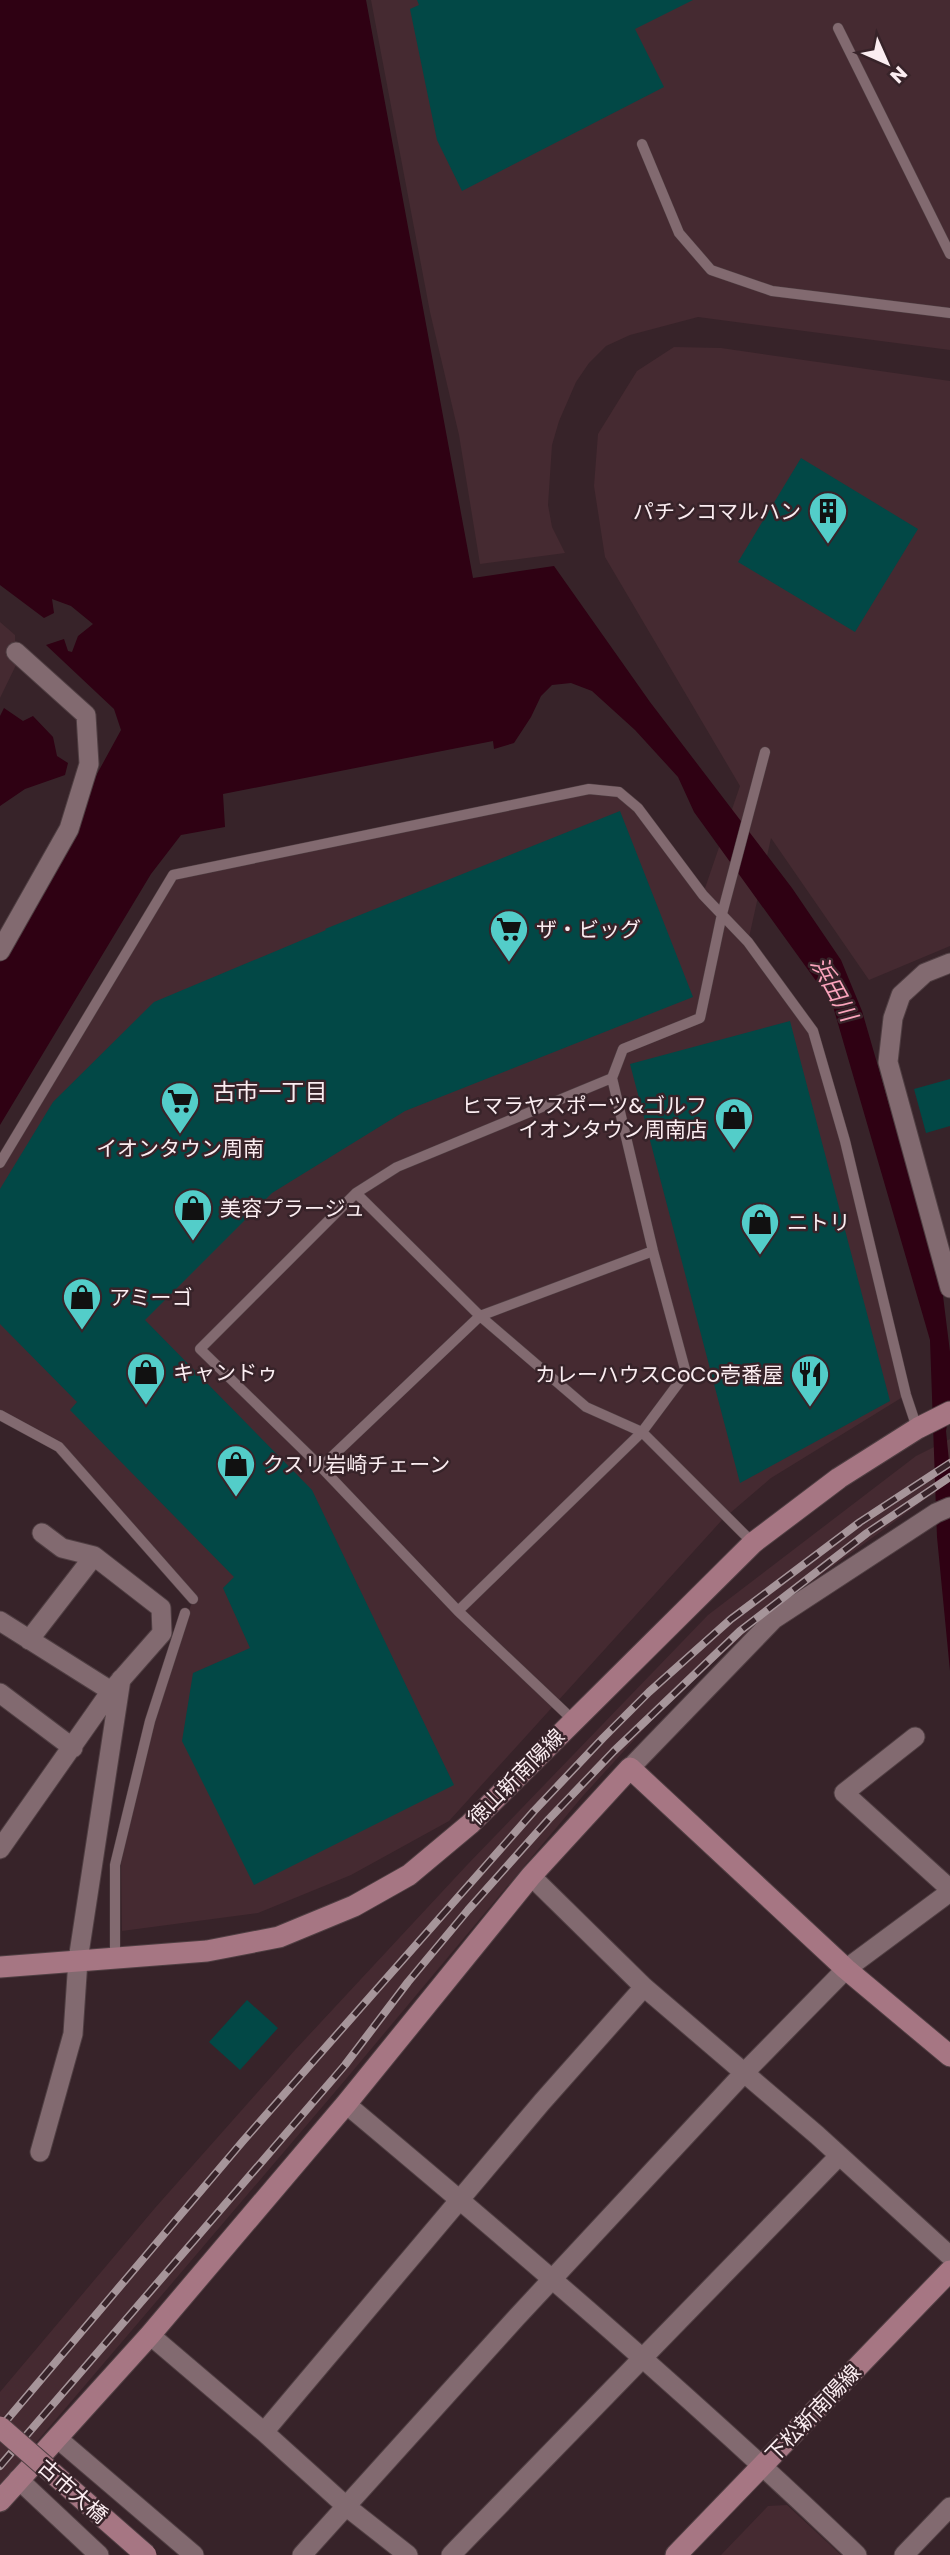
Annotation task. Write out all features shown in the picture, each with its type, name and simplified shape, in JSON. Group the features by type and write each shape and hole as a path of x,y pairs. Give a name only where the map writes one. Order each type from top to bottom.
{"street":[{"path":"0,951 69,829 89,764 86,715 16,652"},
{"path":"950,963 925,973 901,995 893,1018 888,1062 950,1288"},
{"name":"徳山新南陽線","path":"0,1967 207,1951 279,1937 354,1906 409,1875 470,1824 753,1543 839,1478 924,1425 950,1412"},
{"path":"0,2501 150,2335 346,2104 531,1876 630,1768 774,1619 943,1510"},
{"path":"0,1849 116,1685 162,1633 161,1608 93,1556 62,1548 42,1533"},
{"path":"29,1640 93,1556"},
{"path":"0,1621 29,1640 116,1685"},
{"path":"40,2152 73,2034 78,1960 116,1685"},
{"path":"0,1693 73,1748"},
{"path":"303,2555 516,2318 743,2074 846,1969 950,1890 844,1793 915,1737"},
{"path":"630,1768 846,1969 950,2056"},
{"path":"531,1876 645,1987 950,2256"},
{"path":"264,2432 542,2102 645,1987"},
{"path":"346,2104 554,2280 763,2465 858,2555"},
{"path":"452,2555 839,2156"},
{"name":"下松新南陽線","path":"676,2555 950,2271"},
{"path":"150,2335 347,2507 408,2555"},
{"name":"古市大橋","path":"0,2427 146,2555"},
{"path":"58,2438 194,2555"},
{"path":"18,2479 99,2555"},
{"path":"904,2555 950,2507"}],"lane":[{"path":"838,27 950,254"},
{"path":"642,144 678,233 711,270 772,291 950,313"},
{"path":"458,1611 642,1432 686,1373 611,1078 623,1049 700,1018 722,914 765,752"},
{"path":"0,1163 173,875 589,789 620,792 638,808 703,895 748,942 813,1031 845,1141 906,1395 924,1425"},
{"path":"573,1720 458,1611 321,1467 200,1349 356,1192 397,1167 611,1078"},
{"path":"356,1192 480,1316 586,1407 642,1432 753,1543"},
{"path":"321,1467 480,1316 653,1251"},
{"path":"0,1415 58,1447 193,1599"},
{"path":"116,1958 115,1865 150,1721 185,1613"}],"shaded area":[{"path":"371,0 950,0 950,350 698,317 630,335 606,346 589,363 576,382 559,421 552,445 548,505 552,527 565,553 480,564 459,435 430,312"},
{"path":"674,347 721,348 950,381 950,946 869,980 771,838 748,942 813,1031 906,1395 771,1478 722,1520 449,1821 351,1875 258,1913 122,1931 121,1861 158,1703 193,1599 59,1447 0,1415 0,1163 173,875 589,789 619,792 703,894 740,786 605,557 594,486 598,434 637,371"},
{"path":"0,622 15,635 16,665 0,698"},
{"path":"950,1439 950,1486 927,1498 781,1604 723,1653 654,1718 582,1797 0,2485 0,2392 155,2208 295,2050 467,1865 708,1615 916,1456"},
{"path":"787,2505 841,2555 721,2555 768,2506"}],"water":[{"name":"浜田川","path":"0,0 366,0 473,578 554,566 650,702 792,888 841,960 862,1011 942,1288 950,1352 950,1409 946,1431 950,1471 950,1671 937,1537 930,1340 832,1003 694,812 678,777 635,730 592,691 571,683 552,685 541,696 514,743 494,749 493,741 223,794 225,827 181,835 151,874 0,1125 0,952 121,730 114,709 46,645 64,639 68,651 72,652 78,636 93,624 71,606 52,599 54,613 44,618 0,585"},
{"path":"4,708 23,721 33,716 53,737 57,756 68,763 65,775 25,789 0,806 0,716"}],"building":[{"path":"417,0 693,0 635,29 664,87 462,191 437,140 410,9 419,5"},
{"name":"パチンコマルハン","path":"801,458 918,529 855,632 738,562"},
{"path":"620,811 693,997 405,1111 272,1193 145,1320 312,1490 454,1785 254,1885 182,1741 193,1673 250,1648 223,1588 234,1577 70,1410 77,1402 0,1324 0,1189 53,1102 154,1002 325,929"},
{"path":"790,1021 890,1401 740,1483 630,1064"},
{"path":"950,1079 950,1126 926,1133 914,1089"},
{"path":"247,2000 278,2028 240,2070 209,2042"}],"railway":[{"path":"0,2428 243,2141 534,1811 603,1738 649,1692 731,1619 860,1522 950,1463"},
{"path":"0,2466 345,2065 408,1982 468,1910 614,1751 740,1631 867,1533 950,1477"}],"place":[{"name":"パチンコマルハン","path":"828,545"},
{"name":"ザ・ビッグ","path":"509,963"},
{"name":"イオンタウン周南","path":"180,1135"},
{"name":"ヒマラヤスポーツ&ゴルフ イオンタウン周南店","path":"734,1151"},
{"name":"美容プラージュ","path":"193,1242"},
{"name":"ニトリ","path":"760,1256"},
{"name":"アミーゴ","path":"82,1331"},
{"name":"キャンドゥ","path":"146,1406"},
{"name":"カレーハウスCoCo壱番屋","path":"810,1408"},
{"name":"クスリ岩崎チェーン","path":"236,1498"}],"district":[{"name":"古市一丁目","path":"270,1092"}]}
